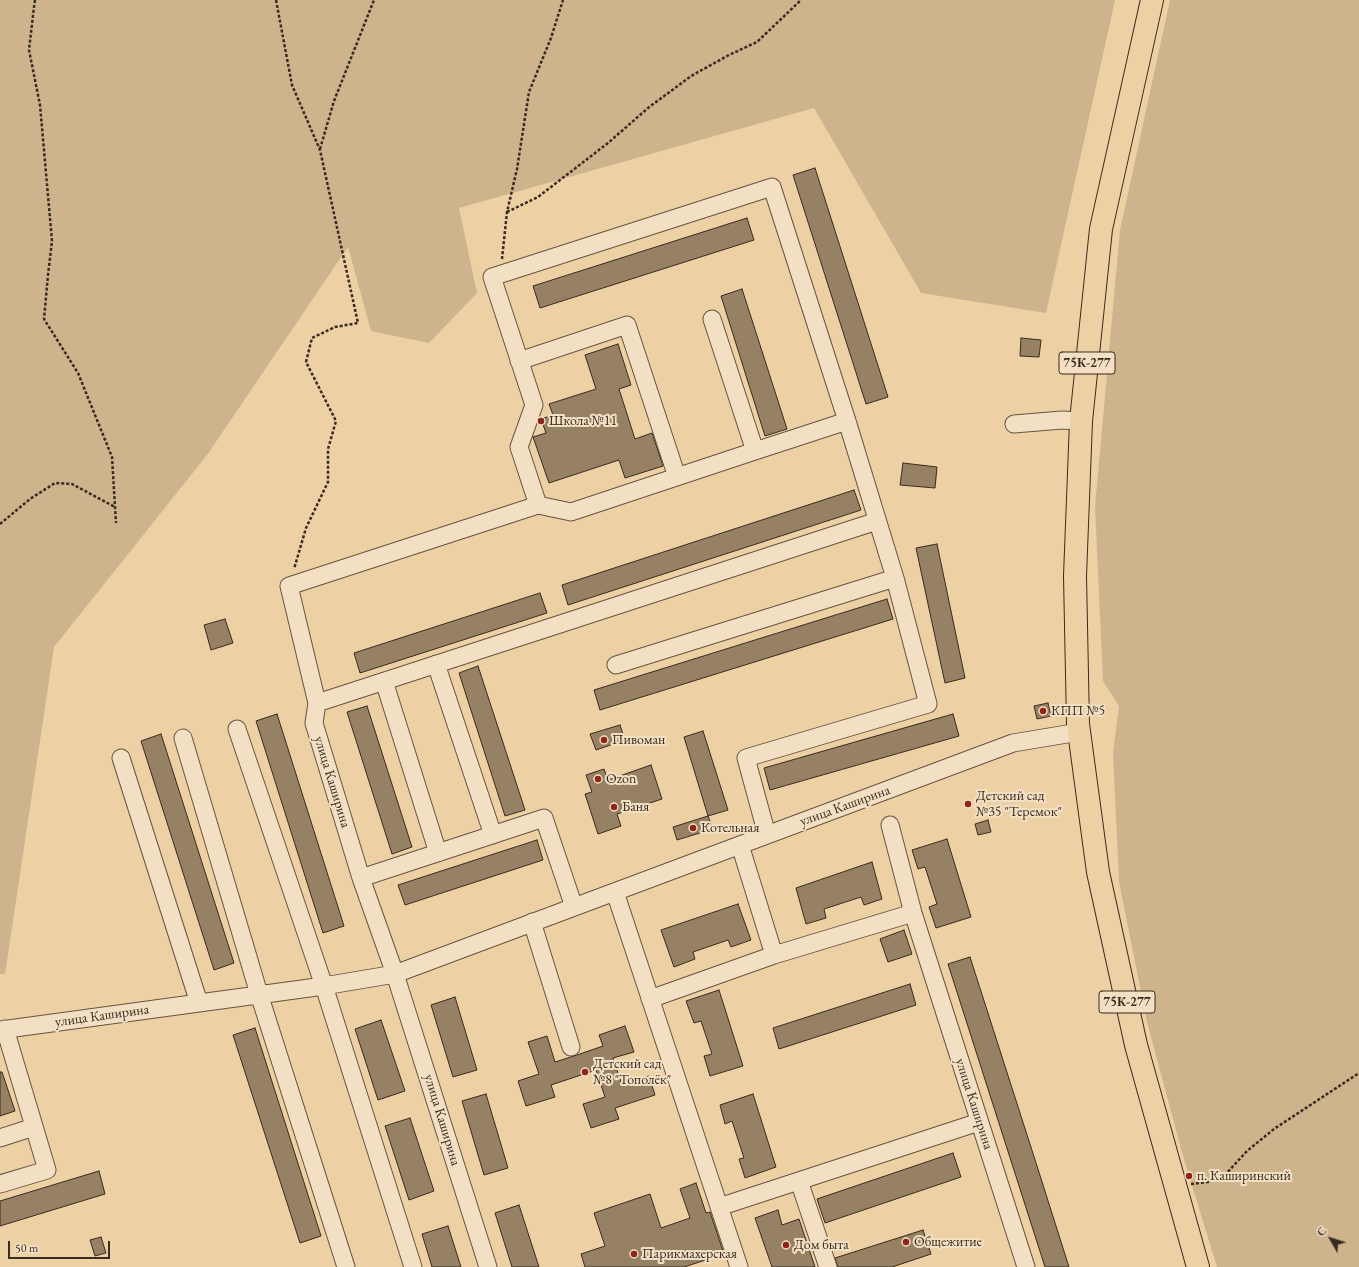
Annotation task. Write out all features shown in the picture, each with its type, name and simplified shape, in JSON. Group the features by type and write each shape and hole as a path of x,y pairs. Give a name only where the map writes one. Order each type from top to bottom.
{"main road":[{"name":"75К-277","path":"1152,0 1101,229 1081,421 1075,576 1079,732 1098,872 1131,1022 1198,1267"}],"street":[{"path":"538,505 519,447 534,405 492,277 772,186 847,421 895,578 928,704 746,758 767,835"},
{"path":"712,319 755,451"},
{"path":"519,361 627,325 677,477"},
{"path":"1014,424 1062,420 1081,421"},
{"path":"289,586 538,505 571,512 847,421"},
{"path":"317,703 877,521"},
{"path":"616,665 895,578"},
{"name":"улица Каширина","path":"289,586 317,703 314,723 360,878 396,974 488,1267"},
{"path":"436,664 493,835"},
{"path":"384,681 438,853"},
{"path":"237,729 324,986 413,1267"},
{"name":"улица Каширина","path":"2,1029 324,986 396,974 532,922 1013,744 1079,732"},
{"path":"183,738 259,994 346,1267"},
{"path":"121,758 199,1003"},
{"path":"360,878 544,818 574,907"},
{"name":"улица Каширина","path":"890,826 912,909 1026,1267"},
{"path":"740,845 774,955"},
{"path":"615,892 739,1267"},
{"path":"650,998 912,909"},
{"path":"532,922 572,1047"},
{"path":"0,1184 47,1170 34,1127 5,1052 2,1029"},
{"path":"719,1207 980,1122"},
{"path":"0,1138 34,1127"},
{"path":"799,1181 828,1267"}],"path":[{"path":"35,0 29,50 40,105 52,241 44,319 78,373 112,457 116,523"},
{"path":"276,0 292,85 320,150 358,323 335,327 312,338 306,362 336,420 328,449 328,482 306,528 289,586"},
{"path":"320,150 334,101 374,0"},
{"path":"501,274 507,212 517,169 529,92 551,38 563,0"},
{"path":"507,212 538,197 608,143 648,108 691,76 729,55 758,42 801,0"},
{"path":"0,524 30,499 55,483 72,484 115,507"},
{"path":"1191,1184 1208,1182 1224,1176 1247,1151 1274,1128 1359,1073"}],"shaded area":[{"path":"0,0 1115,0 1046,313 921,293 814,108 459,208 477,293 429,343 371,331 348,247 207,455 54,647 5,974 0,974"},
{"path":"1170,0 1359,0 1359,1267 1217,1267 1183,1156 1147,1022 1119,882 1113,753 1119,706 1103,681 1095,507 1120,230"}],"building":[{"path":"815,168 888,397 866,404 793,175"},
{"path":"747,218 754,240 540,308 533,286"},
{"path":"742,289 787,429 765,436 721,296"},
{"path":"1021,338 1041,340 1039,357 1020,356"},
{"path":"618,344 631,385 619,389 635,439 652,433 663,466 625,478 619,460 549,483 533,437 546,433 541,419 553,415 549,404 596,389 585,355"},
{"path":"903,463 937,467 935,488 900,485"},
{"path":"854,490 861,510 568,605 562,585"},
{"path":"937,544 965,678 945,683 916,548"},
{"path":"540,593 547,613 360,673 354,653"},
{"path":"887,599 893,619 600,710 594,690"},
{"path":"225,619 233,643 211,650 204,625"},
{"path":"478,666 525,810 505,816 459,673"},
{"name":"КПП №5","path":"1048,703 1051,716 1037,719 1034,706"},
{"path":"367,706 412,847 392,854 347,712"},
{"path":"277,714 344,926 323,933 256,721"},
{"path":"953,714 959,736 770,790 764,768"},
{"path":"620,725 625,740 596,750 590,734"},
{"path":"703,731 728,810 708,816 684,737"},
{"path":"161,734 234,963 214,970 141,741"},
{"name":"Баня","path":"651,765 662,799 617,814 621,826 598,834 585,794 592,792 586,775 604,769 608,780"},
{"name":"Котельная","path":"708,816 713,829 677,840 673,827"},
{"path":"988,820 991,832 978,835 975,824"},
{"path":"947,839 971,917 936,928 929,907 937,904 925,867 918,869 912,850"},
{"path":"537,840 543,860 405,905 398,885"},
{"path":"872,862 882,899 864,905 861,897 824,909 826,918 806,924 796,888"},
{"path":"738,904 751,940 731,947 728,940 693,952 695,959 674,967 661,930"},
{"path":"904,930 912,954 888,962 880,939"},
{"path":"970,957 1069,1267 1045,1267 948,964"},
{"path":"910,984 916,1005 779,1049 773,1028"},
{"path":"719,990 743,1066 710,1076 704,1056 712,1054 701,1021 694,1023 686,1001"},
{"path":"455,997 477,1070 453,1077 431,1005"},
{"path":"381,1020 405,1091 378,1100 355,1029"},
{"path":"625,1026 634,1052 613,1058 622,1085 649,1076 655,1095 615,1108 619,1119 591,1128 583,1104 605,1097 596,1070 551,1085 555,1097 526,1106 518,1081 539,1074 528,1042 547,1036 555,1062 603,1046 599,1035"},
{"path":"255,1028 321,1236 300,1243 233,1035"},
{"path":"0,1072 2,1072 15,1111 0,1116"},
{"path":"486,1094 508,1168 484,1175 462,1101"},
{"path":"753,1094 776,1167 745,1178 739,1159 744,1158 732,1121 725,1124 720,1105"},
{"path":"410,1118 434,1191 409,1200 385,1126"},
{"path":"953,1153 961,1177 825,1223 817,1199"},
{"path":"99,1171 105,1194 0,1226 0,1201"},
{"path":"696,1183 706,1213 710,1212 724,1254 684,1267 585,1267 581,1254 605,1246 594,1213 650,1194 661,1228 690,1218 680,1189"},
{"path":"519,1205 539,1267 512,1267 495,1213"},
{"name":"Дом быта","path":"778,1210 782,1225 799,1219 815,1267 772,1267 755,1218"},
{"path":"448,1226 461,1267 432,1267 422,1234"},
{"name":"Общежитие","path":"923,1230 931,1254 892,1267 838,1267 835,1258"},
{"path":"101,1237 106,1253 95,1256 90,1240"}],"place":[{"name":"Школа №11","path":"541,421"},
{"name":"КПП №5","path":"1043,711"},
{"name":"Пивоман","path":"604,740"},
{"name":"Ozon","path":"598,779"},
{"name":"Детский сад №35 \"Теремок\"","path":"968,804"},
{"name":"Баня","path":"614,807"},
{"name":"Котельная","path":"693,828"},
{"name":"Детский сад №8 \"Тополёк\"","path":"585,1072"},
{"name":"п. Каширинский","path":"1189,1176"},
{"name":"Общежитие","path":"906,1242"},
{"name":"Дом быта","path":"786,1245"},
{"name":"Парикмахерская","path":"634,1254"}]}
